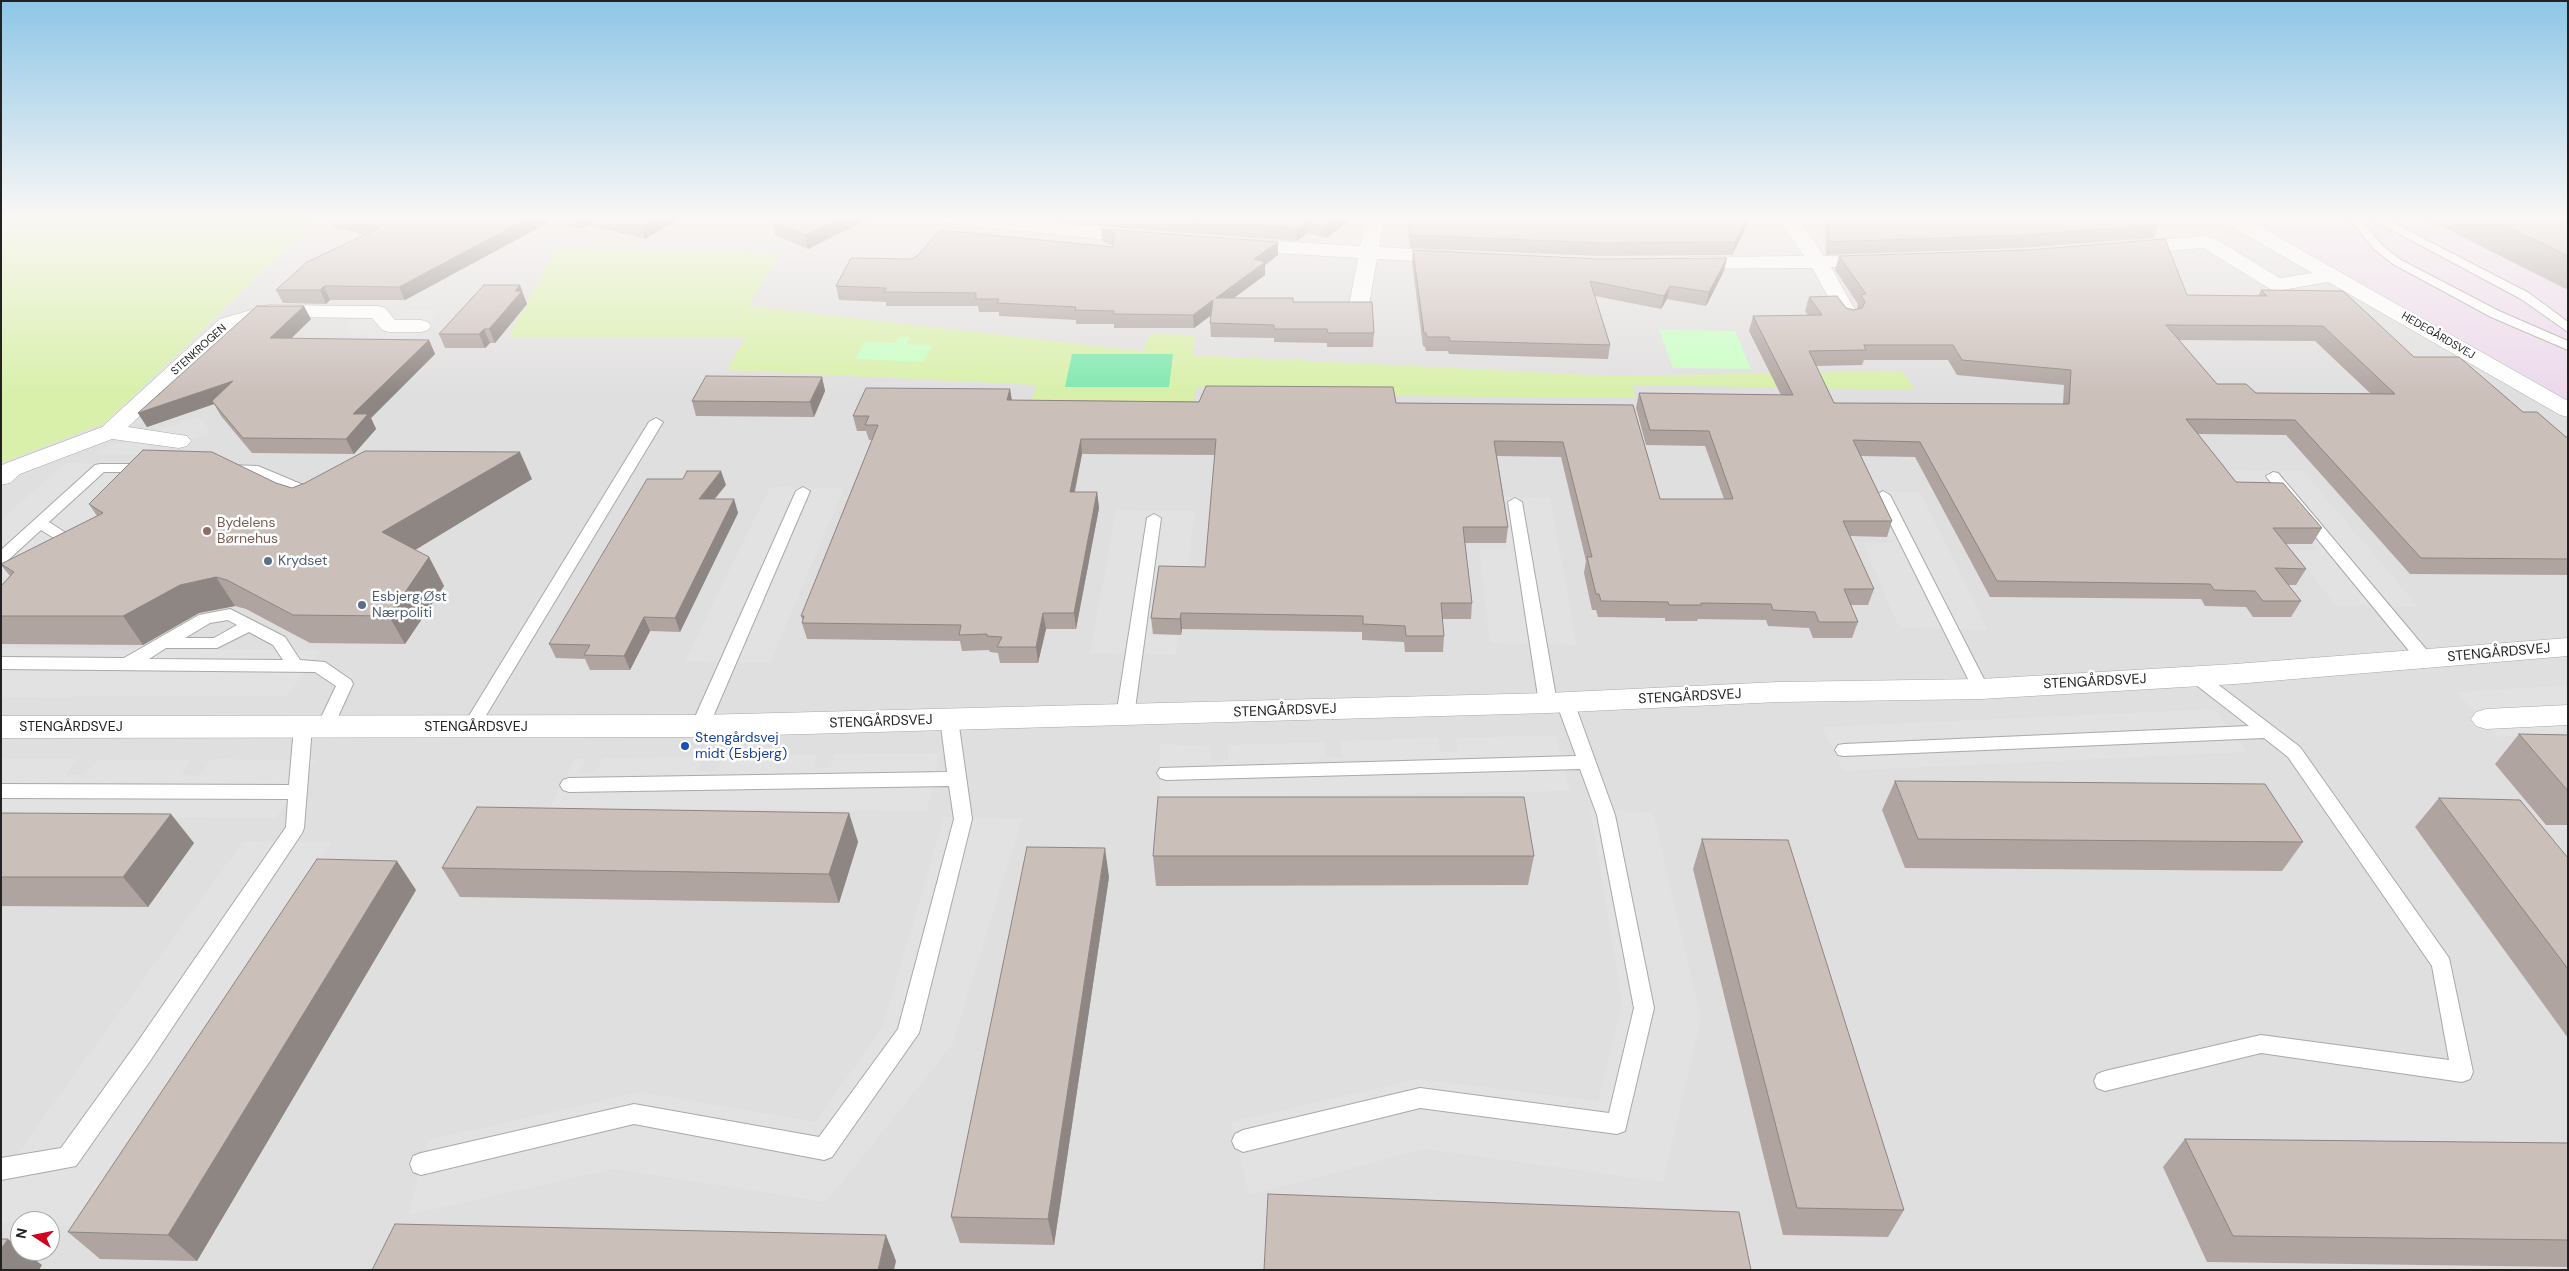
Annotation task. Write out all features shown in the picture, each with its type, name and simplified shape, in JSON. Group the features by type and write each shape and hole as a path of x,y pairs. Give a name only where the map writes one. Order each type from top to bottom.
{"street":[{"path":"1359,305 1364,276"},
{"path":"1826,276 1849,317"},
{"path":"2263,276 2277,285 2324,276"},
{"name":"HEDEGÅRDSVEJ","path":"2333,276 2568,410"},
{"name":"STENKROGEN","path":"1,478 12,469 110,432 227,323 268,311 378,312 389,326 421,326"},
{"name":"STENKROGEN","path":"110,432 179,440"},
{"name":"STENGÅRDSVEJ","path":"1,727 470,728 700,726 1557,703 1778,692 1981,689 2197,677 2568,647"},
{"path":"2486,719 2568,715"}],"lane":[{"path":"2424,276 2495,314 2568,346"},
{"path":"2487,276 2525,296 2568,328"},
{"path":"470,728 656,422"},
{"path":"1,559 100,468 162,468"},
{"path":"217,469 253,469 320,497 327,493"},
{"path":"2273,476 2424,659"},
{"path":"700,726 803,491"},
{"path":"1883,494 1981,689"},
{"path":"1243,1141 1420,1098 1617,1124 1644,1008 1606,815 1586,762 1557,703 1515,502"},
{"path":"1125,716 1154,518"},
{"path":"40,523 81,549 65,558"},
{"path":"126,664 205,619 230,614 248,626 278,641 295,665"},
{"path":"163,643 217,643 248,626"},
{"path":"1,663 318,666 344,684 314,727 298,792 295,828 142,1054 68,1158 1,1169"},
{"path":"2105,1082 2260,1044 2462,1072 2442,964 2294,752 2197,677"},
{"path":"421,1164 634,1114 824,1149 908,1033 963,818 948,719"},
{"path":"1844,750 2267,732"},
{"path":"1166,773 1586,762"},
{"path":"569,785 956,779"},
{"path":"1,791 298,792"}],"shaded area":[{"path":"258,276 2346,276 2568,401 2568,1270 1,1270 1,463 105,423"},
{"path":"2346,276 2568,276 2568,401"},
{"path":"405,310 440,310 410,342 363,341 370,333 353,338 342,324 362,317 398,318"},
{"path":"200,416 211,433 173,447 153,445 141,455 91,453"},
{"path":"65,463 162,464 1,617 1,520"},
{"path":"2227,470 2303,471 2419,607 2336,606 2292,550 2317,550 2273,496 2248,496"},
{"path":"770,487 844,488 770,663 685,661"},
{"path":"1868,491 1920,492 1988,630 1899,628 1863,543 1891,543"},
{"path":"1500,497 1550,498 1577,645 1490,643 1479,549 1507,549"},
{"path":"1116,510 1195,511 1186,581 1157,580 1150,635 1178,636 1176,655 1090,653"},
{"path":"1,648 322,650 287,696 1,697"},
{"path":"2568,685 2568,732 2497,737 2456,692"},
{"path":"2214,709 2247,752 1843,771 1822,727"},
{"path":"1556,735 1570,791 1160,798 1160,744 1210,746 1211,761 1228,760 1228,745 1325,742 1326,757 1342,757 1340,741 1438,738 1440,752 1458,752 1455,738"},
{"path":"940,753 927,811 550,808 575,759 586,759 579,773 595,773 603,758 704,757 698,771 717,771 723,756 818,755 813,768 830,768 835,754"},
{"path":"1,759 78,759 66,775 84,775 97,760 192,760 181,775 199,776 211,759 316,760 276,818 1,817"},
{"path":"1590,810 1653,812 1701,1019 1663,1182 1425,1149 1249,1195 1231,1122 1417,1079 1598,1101 1622,1004"},
{"path":"944,817 1022,819 952,1046 826,1202 614,1169 408,1215 428,1140 641,1092 816,1122 883,1025"},
{"path":"243,841 332,842 80,1226 60,1225 60,1211 10,1211 10,1223 1,1223 1,1176"}],"green space":[{"path":"1,276 258,276 105,423 1,463"},
{"path":"541,276 766,276 748,306 1142,351 1150,334 1195,335 1193,355 1612,376 1902,371 1915,390 1632,385 1636,398 1394,396 1393,391 1196,387 1193,405 1031,403 1036,385 727,370 745,338 508,338"},
{"path":"1659,330 1735,331 1751,369 1673,368"},
{"path":"899,337 910,337 907,344 932,345 923,362 855,359 865,342 895,343"},
{"path":"1072,354 1173,354 1169,387 1065,387"}],"building":[{"path":"291,276 419,276 399,287 324,286 320,290 276,290"},
{"path":"841,276 1246,276 1216,298 1293,298 1293,302 1372,302 1374,333 1328,333 1327,329 1274,329 1274,325 1210,323 1213,300 1193,315 1113,314 1114,311 1075,310 1076,307 997,303 999,299 976,299 976,293 884,292 886,288 836,286"},
{"path":"1416,276 1717,276 1709,292 1670,286 1664,296 1590,281 1610,345 1450,341 1449,337 1427,337 1426,333 1424,333"},
{"path":"1853,276 2180,276 2187,295 2267,296 2261,290 2343,291 2414,357 2459,357 2523,412 2537,412 2568,437 2568,559 2421,558 2295,420 2186,419 2236,482 2283,483 2322,528 2273,528 2306,569 2275,568 2301,601 2263,601 2255,591 2214,590 2210,584 1997,581 1920,442 1853,440 1892,521 1843,521 1874,589 1844,589 1858,622 1819,622 1815,612 1773,610 1771,604 1701,603 1701,605 1669,605 1668,602 1601,601 1599,594 1596,594 1587,557 1592,557 1563,442 1494,441 1508,527 1463,527 1472,603 1441,603 1444,636 1406,636 1405,626 1363,624 1363,616 1181,613 1180,619 1151,618 1159,566 1205,567 1216,439 1081,439 1070,492 1097,492 1074,613 1043,613 1036,647 997,647 1002,637 987,636 987,634 959,635 961,625 802,623 804,616 801,616 878,425 865,425 869,416 853,416 866,388 1010,389 1007,400 1199,402 1206,386 1393,387 1396,403 1633,405 1660,499 1733,499 1709,431 1650,430 1639,393 1793,395 1753,316 1822,315 1809,297 1837,296 1846,308 1854,310 1862,308 1865,302 1861,295 1866,294","holes":["2166,325 2323,326 2395,394 2256,393 2246,384 2217,384","1864,345 1953,345 1962,360 2071,370 2069,404 1834,403 1809,351 1866,350"]},
{"path":"484,285 520,285 515,291 522,291 489,329 484,329 479,334 439,334"},
{"path":"257,306 304,306 270,338 429,340 353,414 368,414 346,439 243,438 212,401 233,381 138,413"},
{"path":"706,376 822,377 810,402 692,401"},
{"name":"Krydset","path":"143,450 212,452 276,483 292,488 365,451 520,452 382,532 429,557 389,616 293,615 227,580 216,577 180,585 123,616 1,616 1,586 14,572 1,564 103,513 89,504"},
{"path":"687,471 721,471 699,499 734,499 675,618 644,617 624,656 584,655 590,645 549,644 647,479 683,479"},
{"path":"2519,734 2568,735 2568,791"},
{"path":"1895,781 2265,784 2303,842 1918,839"},
{"path":"1158,797 1524,797 1534,856 1153,856"},
{"path":"2439,798 2520,800 2568,858 2568,969"},
{"path":"477,807 849,813 829,874 442,868"},
{"path":"1,813 171,814 123,877 1,877"},
{"path":"1702,839 1788,840 1904,1210 1797,1208"},
{"path":"1027,847 1105,848 1048,1219 951,1217"},
{"path":"317,859 397,861 168,1235 68,1232"},
{"path":"2185,1139 2568,1143 2568,1240 2233,1236"},
{"path":"1268,1194 1739,1212 1751,1270 1264,1270"},
{"path":"395,1224 886,1235 878,1270 372,1270"},
{"path":"1,1239 8,1239 1,1249"}],"place":[{"name":"Bydelens Børnehus","path":"207,531"},
{"name":"Krydset","path":"268,561"},
{"name":"Esbjerg Øst Nærpoliti","path":"362,605"},
{"name":"Stengårdsvej midt (Esbjerg)","path":"685,746"}]}
